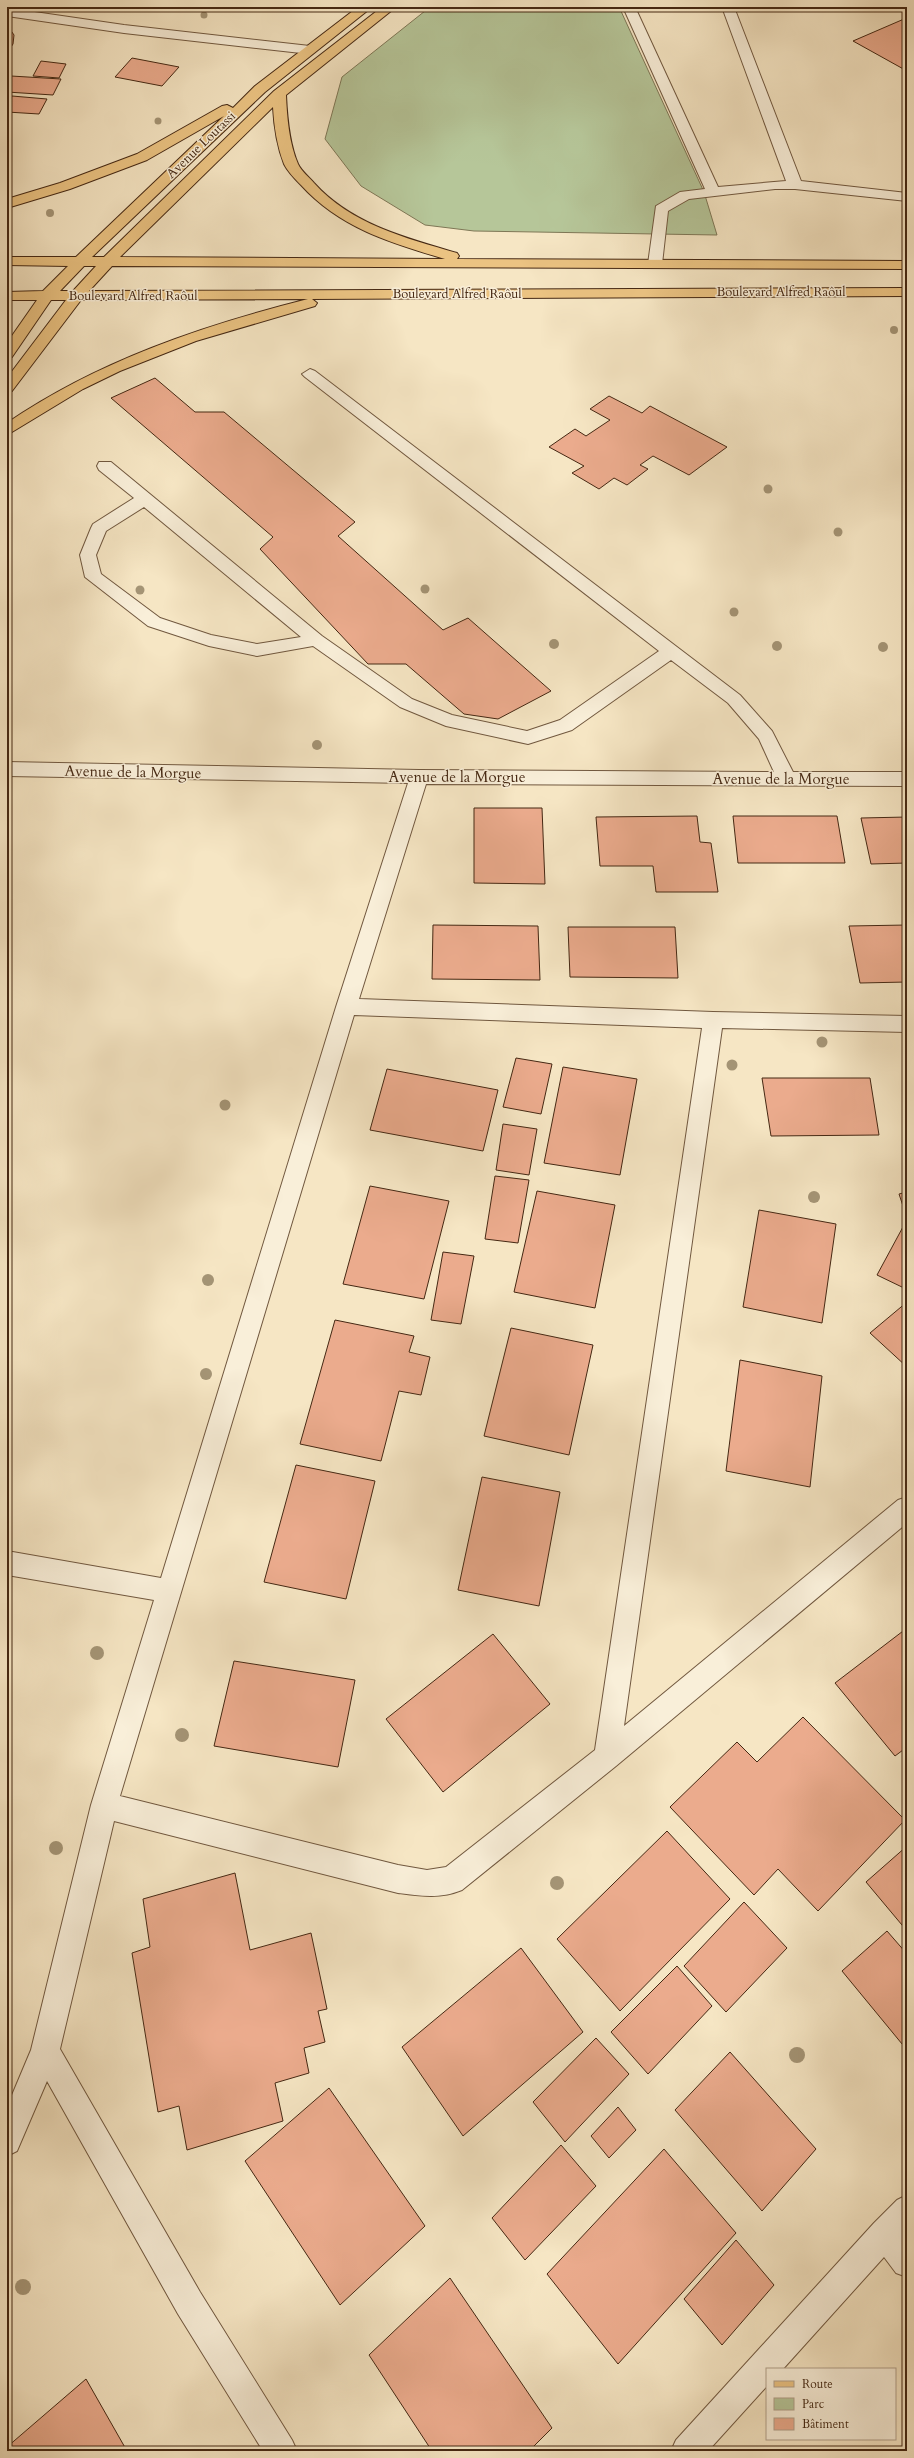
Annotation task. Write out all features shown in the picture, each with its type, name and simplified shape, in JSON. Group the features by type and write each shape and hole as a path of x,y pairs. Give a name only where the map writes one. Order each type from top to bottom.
{"main road":[{"name":"Avenue Loutassi","path":"7,354 47,296 80,261 260,89 366,7"},
{"name":"Avenue Loutassi","path":"7,388 76,297 108,261 279,94 390,7"},
{"path":"7,204 66,186 142,157 260,89"},
{"path":"279,94 281,128 291,164 316,196 349,221 390,239 478,264"},
{"path":"7,261 907,265"},
{"name":"Boulevard Alfred Raôul","path":"7,296 76,297 341,294 907,292"},
{"path":"7,430 58,397 140,355 198,334 341,294"}],"street":[{"path":"629,7 713,191"},
{"path":"728,7 795,185"},
{"path":"7,12 124,29 310,50"},
{"path":"656,264 661,209 670,201 685,195 713,191 795,185 907,197"},
{"path":"310,374 734,700 766,736 787,779"},
{"path":"104,466 316,640 406,703 446,720 475,728 528,738 566,725 605,700 670,651"},
{"path":"145,499 99,528 88,555 93,578 154,622 209,640 257,650 316,640"},
{"name":"Avenue de la Morgue","path":"7,770 418,777 907,779"},
{"path":"7,2141 45,2051 104,1805 346,1007 418,777"},
{"path":"346,1007 713,1020 907,1024"},
{"path":"607,1757 713,1020"},
{"path":"104,1805 398,1879 427,1884 452,1880 607,1757 907,1508"},
{"path":"7,1563 168,1591"},
{"path":"45,2051 189,2303 281,2451"},
{"path":"687,2451 907,2210"},
{"path":"885,2234 907,2262"}],"green space":[{"path":"430,7 616,7 620,9 704,192 717,235 474,231 425,225 361,186 325,139 342,77"}],"building":[{"path":"904,19 907,21 907,71 853,41"},
{"path":"7,25 14,35 13,44 7,53"},
{"path":"132,58 179,67 162,86 115,77"},
{"path":"41,61 66,64 59,78 33,76"},
{"path":"11,76 61,79 53,95 7,92 7,84"},
{"path":"12,96 47,99 39,114 7,112 7,106"},
{"path":"155,378 195,412 224,412 355,522 338,536 443,630 468,618 551,691 498,719 464,714 406,664 368,664 260,549 273,537 111,398"},
{"path":"609,396 642,413 650,406 727,447 689,475 653,456 640,465 648,469 627,485 614,478 599,489 572,473 584,466 549,447 575,429 586,436 610,420 590,409"},
{"path":"474,808 542,808 545,884 474,883"},
{"path":"697,816 700,842 711,843 718,892 656,892 653,866 600,866 596,817"},
{"path":"733,816 837,816 845,863 738,863"},
{"path":"907,817 907,863 871,864 861,818"},
{"path":"433,925 538,926 540,980 432,979"},
{"path":"907,925 907,982 860,983 849,926"},
{"path":"568,927 675,927 678,978 570,977"},
{"path":"516,1058 552,1064 541,1114 503,1107"},
{"path":"563,1067 637,1079 620,1175 544,1163"},
{"path":"387,1069 498,1090 483,1151 370,1130"},
{"path":"762,1078 870,1078 879,1135 771,1136"},
{"path":"503,1124 537,1129 529,1175 496,1170"},
{"path":"495,1176 529,1180 518,1243 485,1239"},
{"path":"370,1186 449,1201 424,1299 343,1284"},
{"path":"537,1191 615,1205 595,1308 514,1292"},
{"path":"907,1192 907,1212 905,1212 899,1194"},
{"path":"759,1210 836,1224 822,1323 743,1307"},
{"path":"904,1225 907,1226 907,1283 904,1288 877,1275"},
{"path":"443,1252 474,1256 461,1324 431,1320"},
{"path":"907,1302 907,1367 870,1333"},
{"path":"335,1320 414,1336 409,1352 430,1357 421,1395 399,1391 381,1461 300,1444"},
{"path":"511,1328 593,1345 569,1455 484,1436"},
{"path":"740,1360 822,1376 810,1487 726,1471"},
{"path":"296,1465 375,1481 346,1599 264,1582"},
{"path":"482,1477 560,1492 539,1606 458,1590"},
{"path":"907,1628 907,1747 895,1756 835,1683"},
{"path":"493,1634 550,1704 443,1792 386,1719"},
{"path":"234,1661 355,1680 338,1767 214,1746"},
{"path":"803,1717 905,1820 818,1911 778,1869 754,1895 670,1807 737,1742 757,1762"},
{"path":"667,1831 730,1899 620,2011 557,1939"},
{"path":"907,1846 907,1931 866,1882"},
{"path":"235,1873 250,1950 311,1933 327,2009 318,2011 325,2042 304,2048 309,2073 275,2083 283,2121 187,2150 179,2106 158,2112 132,1953 150,1947 143,1899"},
{"path":"744,1902 787,1948 726,2012 684,1966"},
{"path":"887,1931 907,1954 907,2050 842,1971"},
{"path":"521,1948 583,2032 463,2136 402,2047"},
{"path":"677,1966 712,2006 648,2074 611,2032"},
{"path":"596,2038 629,2074 565,2142 533,2102"},
{"path":"730,2052 816,2149 762,2211 675,2110"},
{"path":"329,2088 425,2226 340,2305 245,2161"},
{"path":"618,2107 636,2130 609,2158 591,2136"},
{"path":"561,2145 596,2186 525,2260 492,2218"},
{"path":"664,2149 736,2233 618,2364 547,2274"},
{"path":"736,2240 774,2285 722,2345 684,2299"},
{"path":"450,2278 552,2428 529,2451 432,2451 369,2355"},
{"path":"86,2379 127,2451 9,2451 7,2447"}]}
